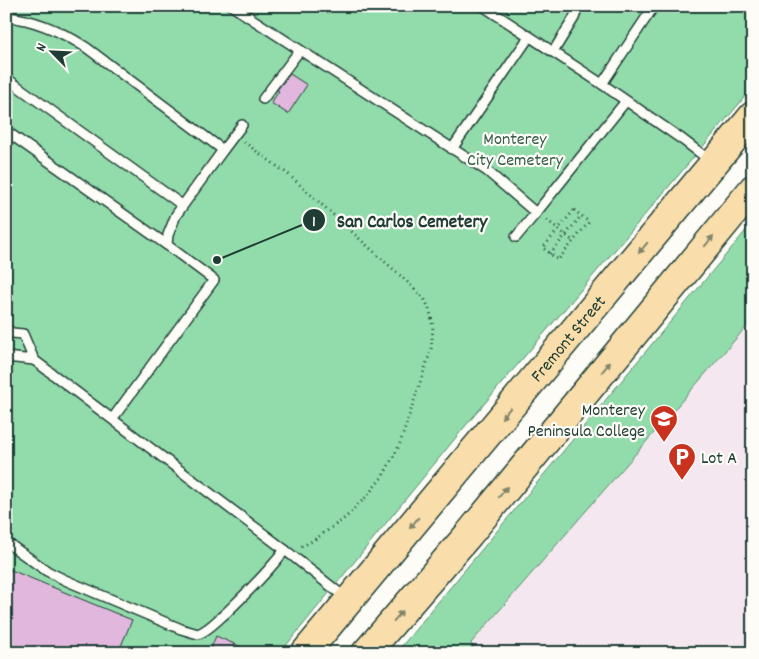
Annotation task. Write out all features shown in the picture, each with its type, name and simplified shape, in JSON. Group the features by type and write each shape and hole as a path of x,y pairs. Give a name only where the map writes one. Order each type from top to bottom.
{"main road":[{"name":"Fremont Street","path":"305,653 326,640 349,601 753,116"},
{"path":"366,653 476,526 753,189"}],"lane":[{"path":"232,6 487,171 537,212"},
{"path":"483,6 602,84 714,163"},
{"path":"553,52 574,18 578,6"},
{"path":"602,84 654,6"},
{"path":"6,17 24,20 70,37 223,150"},
{"path":"452,149 529,37"},
{"path":"263,99 300,50"},
{"path":"6,78 182,205"},
{"path":"516,237 626,101"},
{"path":"167,246 171,225 182,205 242,125"},
{"path":"6,131 214,280 113,418"},
{"path":"6,328 12,333 22,334 34,360 113,418 349,601"},
{"path":"6,357 34,360"},
{"path":"6,542 47,571 65,580 181,629 198,634 206,630 288,552"}],"path":[{"path":"234,135 289,175 403,278 424,298 432,319 431,350 428,360 399,446 383,476 368,496 345,518 314,540 288,552"},
{"path":"574,210 589,222 558,260 543,248 558,229 574,210"},
{"path":"537,212 573,241"},
{"path":"550,254 581,216"}],"shaded area":[{"name":"Monterey Peninsula College","path":"753,233 753,653 396,653"}],"green space":[{"name":"Monterey City Cemetery","path":"6,6 753,6 753,86 462,430 280,653 6,653"},
{"path":"753,222 753,319 471,643 475,653 396,653"}],"building":[{"path":"290,74 307,85 288,114 271,103 279,91 277,90"},
{"path":"6,568 132,620 118,653 6,653"},
{"path":"216,636 255,653 209,653"}],"place":[{"name":"San Carlos Cemetery","path":"217,260"},
{"name":"Monterey Peninsula College","path":"664,443"},
{"name":"Lot A","path":"682,481"}]}
